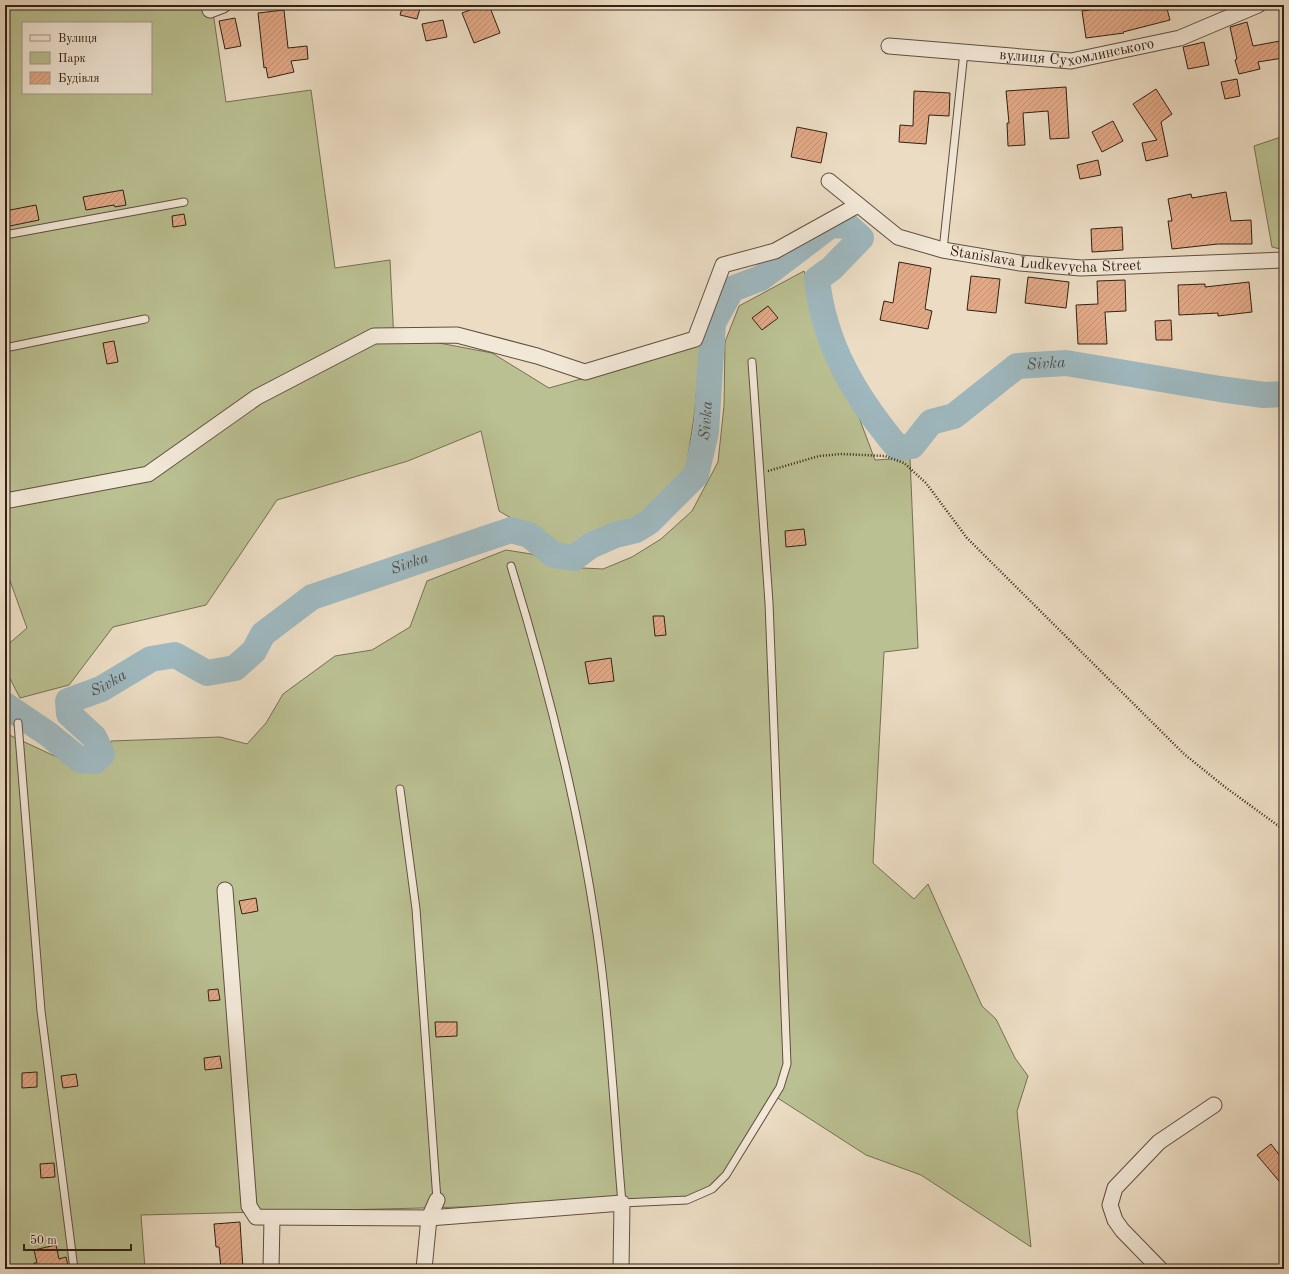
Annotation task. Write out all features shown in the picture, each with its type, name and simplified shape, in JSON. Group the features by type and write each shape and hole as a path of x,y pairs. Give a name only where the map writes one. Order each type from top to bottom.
{"street":[{"name":"вулиця Сухомлинського","path":"888,46 1071,61 1180,38 1258,5"},
{"name":"Stanislava Ludkevycha Street","path":"829,181 898,237 943,250 1020,263 1081,268 1284,260"},
{"path":"5,501 148,474 257,397 374,336 457,336 538,356 585,372 695,339 723,265 775,251 858,205"},
{"path":"225,890 249,1206 256,1217 429,1218 622,1203 620,1269"},
{"path":"1160,1269 1122,1230 1115,1220 1110,1205 1115,1188 1159,1142 1214,1105"},
{"path":"424,1269 429,1218 437,1200"},
{"path":"271,1269 272,1218"}],"lane":[{"path":"943,250 964,52"},
{"path":"5,235 184,202"},
{"path":"5,348 145,319"},
{"path":"511,566 549,694 585,861 601,963 622,1203 687,1200 712,1190 726,1175 780,1087 787,1064 769,603 752,362"},
{"path":"18,723 41,1011 74,1269"},
{"path":"400,789 416,909 437,1200"}],"path":[{"path":"760,473 819,456 842,454 885,456 904,463 926,483 967,538 1184,754 1225,787 1284,830"}],"green space":[{"path":"5,5 212,5 226,102 311,90 335,268 390,260 394,342 434,342 492,353 549,388 701,345 694,417 685,475 630,523 564,549 499,511 481,431 408,461 277,500 206,605 113,627 69,685 20,698 5,669 5,647 27,628 5,567"},
{"path":"1284,136 1284,250 1272,247 1254,146"},
{"path":"804,271 875,460 910,458 918,648 884,652 873,863 914,899 928,884 982,1006 996,1019 1015,1058 1028,1076 1017,1111 1031,1247 921,1175 866,1155 773,1095 720,1184 701,1197 622,1203 141,1215 145,1269 5,1269 5,733 87,771 106,766 111,741 220,737 247,744 266,723 283,694 335,656 372,650 410,627 427,581 506,550 531,554 563,567 603,569 632,557 661,539 692,511 718,462 724,406 725,342 739,306"}],"building":[{"path":"403,5 421,5 417,19 400,15"},
{"path":"483,5 489,5 500,33 474,43 462,13"},
{"path":"1122,5 1166,5 1170,20 1123,32 1124,33 1086,38 1082,11"},
{"path":"284,10 288,48 307,46 308,59 291,61 294,72 268,78 266,67 264,68 258,13"},
{"path":"235,18 241,46 225,49 219,21"},
{"path":"443,20 447,37 426,41 422,24"},
{"path":"1247,22 1253,46 1280,41 1283,58 1258,62 1260,69 1239,74 1235,60 1237,59 1230,27"},
{"path":"1204,42 1209,65 1188,69 1183,47"},
{"path":"1237,79 1240,96 1225,99 1221,82"},
{"path":"1066,87 1069,138 1050,139 1048,111 1023,113 1025,145 1008,146 1007,123 1009,123 1006,91"},
{"path":"1156,89 1172,114 1161,122 1168,156 1146,161 1142,143 1157,140 1133,104"},
{"path":"914,91 950,93 949,116 929,115 926,144 899,142 900,125 913,126"},
{"path":"1113,121 1123,141 1102,152 1092,132"},
{"path":"797,127 827,133 821,163 791,157"},
{"path":"1098,160 1101,175 1080,179 1077,165"},
{"path":"123,190 126,205 115,207 114,205 86,210 83,197"},
{"path":"1226,192 1231,221 1251,220 1252,244 1218,244 1172,249 1168,221 1172,221 1168,199 1191,194 1192,198"},
{"path":"36,205 39,220 5,227 5,211"},
{"path":"184,214 186,225 173,227 172,216"},
{"path":"1122,227 1123,250 1092,252 1091,229"},
{"path":"899,262 931,268 925,309 932,311 928,329 880,320 884,301 893,303"},
{"path":"971,276 1000,279 996,313 967,310"},
{"path":"1028,277 1069,282 1066,308 1025,303"},
{"path":"1125,280 1126,311 1105,312 1107,344 1078,344 1076,305 1098,304 1097,281"},
{"path":"1249,282 1252,312 1218,316 1218,313 1179,315 1178,285 1205,284 1205,287"},
{"path":"768,306 778,318 762,330 752,318"},
{"path":"1171,320 1172,340 1156,340 1155,321"},
{"path":"114,341 118,362 107,364 103,343"},
{"path":"804,529 806,545 786,547 785,531"},
{"path":"653,616 664,616 666,635 655,636"},
{"path":"611,658 614,681 589,684 585,662"},
{"path":"256,898 258,911 242,914 239,901"},
{"path":"218,989 220,1000 209,1001 208,990"},
{"path":"435,1022 457,1022 457,1036 436,1037"},
{"path":"220,1056 222,1068 205,1070 204,1058"},
{"path":"37,1072 37,1087 22,1088 22,1073"},
{"path":"76,1074 78,1086 63,1088 61,1076"},
{"path":"1271,1144 1284,1161 1284,1187 1257,1155"},
{"path":"54,1163 55,1177 41,1178 40,1164"},
{"path":"240,1222 243,1269 221,1269 219,1247 216,1247 214,1224"},
{"path":"56,1245 59,1259 66,1257 69,1269 35,1269 34,1263 37,1263 34,1250"}],"waterway":[{"name":"Sivka","path":"5,705 48,734 80,760 95,761 102,754 94,737 69,714 68,701 101,689 151,659 175,655 207,673 235,668 254,651 263,634 312,597 511,530 529,535 554,555 574,558 590,546 615,535 636,530 649,522 696,475 706,432 713,323 732,289 761,278 831,225 848,226 861,238 832,268 817,279 827,326 844,370 869,410 898,448 912,446 931,422 954,416 1017,366 1066,363 1220,389 1264,395 1284,394"}]}
